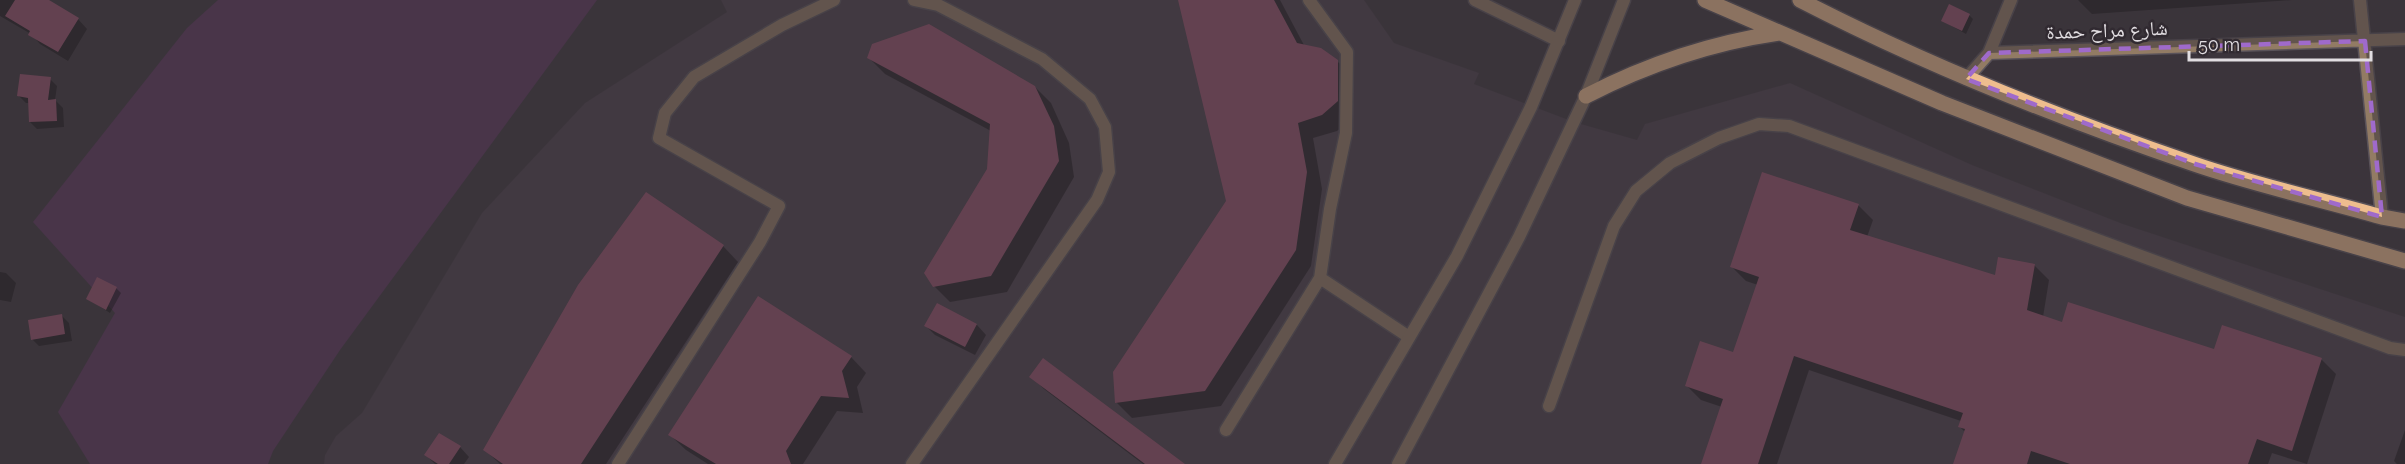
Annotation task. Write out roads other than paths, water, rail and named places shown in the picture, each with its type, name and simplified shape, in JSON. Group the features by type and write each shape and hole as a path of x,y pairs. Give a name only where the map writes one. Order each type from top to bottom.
{"main road":[{"path":"1706,0 1942,103 2187,198 2405,261"},
{"path":"1800,0 1871,36 1966,79 2195,164 2382,217 2405,221"},
{"path":"1586,96 1627,75 1680,54 1724,42 1780,33"}],"street":[{"path":"618,464 760,242 779,206 658,138 665,113 694,77 782,25 834,0"},
{"path":"912,464 1097,200 1109,172 1105,127 1090,99 1042,59 938,5 914,0"},
{"path":"1226,430 1320,278 1330,209 1346,133 1347,52 1309,0"},
{"path":"1475,0 1559,41"},
{"path":"1335,464 1462,245 1531,107 1575,0"},
{"path":"1398,464 1519,237 1586,96 1624,0"},
{"path":"2360,0 2382,217"},
{"path":"1966,79 1989,53 2009,1"},
{"name":"شارع مراح حمدة","path":"1989,53 2405,39"},
{"path":"1549,406 1614,226 1636,191 1670,163 1719,138 1759,124 1789,126 2390,348 2405,350"},
{"path":"1320,278 1409,337"}]}
